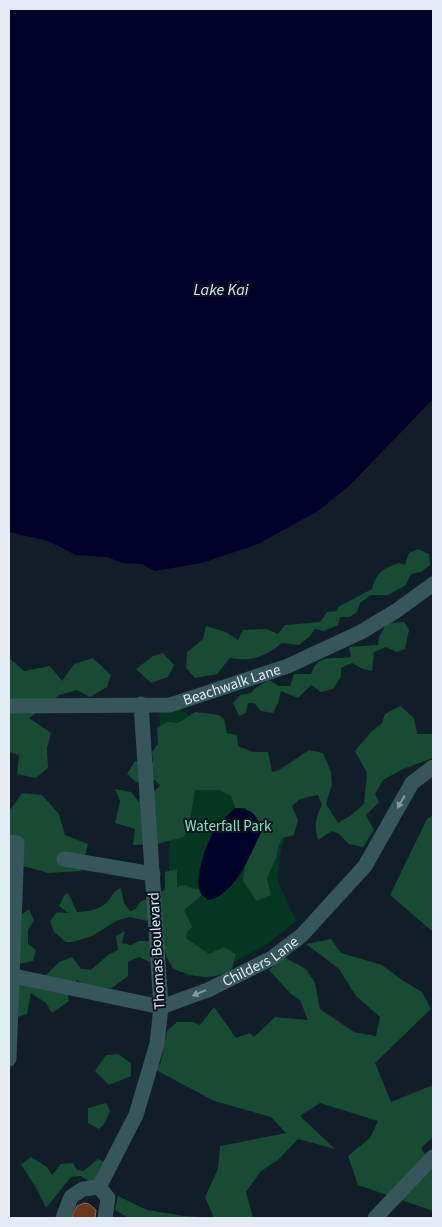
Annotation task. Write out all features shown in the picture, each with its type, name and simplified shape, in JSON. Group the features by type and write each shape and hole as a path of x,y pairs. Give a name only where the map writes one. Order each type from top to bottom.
{"street":[{"name":"Beachwalk Lane","path":"9,706 170,704 288,666 361,632 396,611 433,584"},
{"name":"Thomas Boulevard","path":"99,1187 136,1115 158,1044 161,1007 141,704"},
{"name":"Childers Lane","path":"161,1007 208,990 272,958 302,935 365,866 412,783 433,767"},
{"path":"9,1058 13,842"},
{"path":"64,859 153,874"},
{"path":"11,975 161,1007"},
{"path":"375,1218 433,1157"},
{"path":"63,1218 71,1197 83,1189 99,1187 108,1198 105,1218"}],"green space":[{"path":"418,549 429,554 430,565 421,572 411,574 406,585 388,595 371,595 360,603 357,612 350,617 340,617 338,625 324,631 315,629 299,645 282,643 269,652 252,659 230,658 217,674 195,678 186,668 187,652 203,639 206,626 226,632 238,640 243,630 266,629 278,634 285,625 320,622 327,612 337,611 338,607 372,589 376,578 385,569 399,563 405,565 409,553"},
{"path":"404,622 409,630 405,649 397,652 386,647 374,652 372,671 352,663 341,668 341,677 333,689 321,692 311,685 298,698 281,691 273,713 261,711 254,703 248,703 246,713 239,716 233,703 240,695 251,693 269,680 279,686 290,686 294,674 311,674 314,667 322,660 351,657 349,647 378,645 379,637 387,623"},
{"path":"163,653 174,665 168,677 151,683 136,669 153,656"},
{"path":"9,658 24,671 50,666 62,681 74,664 93,658 111,675 107,687 90,697 77,690 59,695 29,718 51,733 47,748 48,768 36,778 17,774 19,755 9,752"},
{"name":"Waterfall Park","path":"170,705 187,713 217,748 291,820 281,849 277,879 296,921 266,945 223,968 185,977 168,918 170,819 159,715"},
{"path":"400,706 414,718 417,734 433,734 433,758 403,769 383,780 375,794 379,802 366,815 374,830 363,847 349,844 339,834 332,831 318,840 316,822 322,805 318,795 300,799 292,806 298,820 294,835 282,838 277,856 267,878 271,895 256,901 243,881 245,866 251,852 246,808 235,808 231,796 219,790 195,790 190,821 184,837 157,844 133,845 135,829 115,823 120,801 115,789 131,792 139,802 141,792 153,792 160,786 155,780 136,782 127,774 135,761 153,762 152,752 158,744 157,728 167,722 178,723 195,712 219,715 224,719 227,733 237,735 238,746 253,752 268,752 272,772 279,770 309,750 323,753 331,772 332,784 326,804 338,823 364,804 367,773 355,751 371,732 382,723 385,714"},
{"path":"22,793 42,795 59,814 65,835 88,844 81,871 48,873 9,862 9,808 11,809"},
{"path":"433,815 433,932 390,895 427,819"},
{"path":"177,869 177,887 184,885 199,890 202,895 184,910 192,927 187,932 186,938 209,954 224,947 236,954 232,969 217,976 196,976 173,969 164,952 153,952 150,962 139,957 128,962 128,976 112,988 89,987 77,980 68,996 69,1001 52,1013 46,1003 31,993 27,1014 9,1020 9,971 44,977 59,962 72,957 81,969 91,970 108,955 118,950 116,936 125,931 122,943 131,945 139,941 149,941 162,937 161,916 147,921 130,917 118,920 92,936 73,942 66,942 54,932 50,921 57,912 68,913 59,906 65,894 68,893 77,912 85,912 104,905 121,888 124,903 130,911 136,909 140,902 165,890 165,872"},
{"path":"29,909 34,920 28,930 28,944 36,950 33,961 9,966 21,915"},
{"path":"331,939 341,953 382,965 422,992 431,1009 375,1063 391,1102 433,1085 433,1137 421,1148 433,1167 433,1211 358,1185 348,1156 370,1138 378,1121 320,1103 300,1116 335,1149 298,1139 278,1160 261,1171 246,1192 253,1218 214,1218 205,1197 218,1169 220,1146 286,1133 271,1117 214,1101 156,1070 161,1062 167,1031 177,1022 193,1022 200,1025 214,1007 236,1038 250,1033 254,1037 275,1017 308,1020 300,1000 291,994 269,970 284,957 306,969 315,983 320,1009 354,1032 376,1036 380,1017 356,996 339,969 306,944"},
{"path":"118,1054 131,1063 131,1076 109,1085 95,1071 106,1055"},
{"path":"106,1103 110,1111 105,1123 99,1129 88,1123 88,1108"},
{"path":"31,1157 47,1167 52,1175 61,1164 73,1163 77,1170 83,1171 98,1159 116,1168 91,1183 81,1176 71,1177 46,1208 21,1164"},
{"path":"118,1196 147,1210 184,1216 214,1218 129,1218 115,1210"}],"water":[{"name":"Lake Kai","path":"9,9 433,9 433,399 350,485 318,511 258,544 202,563 155,571 142,564 122,563 107,557 76,555 48,541 9,532"},
{"path":"235,808 250,811 256,817 262,831 247,862 234,882 218,897 208,900 201,894 199,885 202,859 212,834"}],"building":[{"path":"84,1203 89,1204 96,1210 95,1218 73,1218 72,1216 77,1206"}]}
